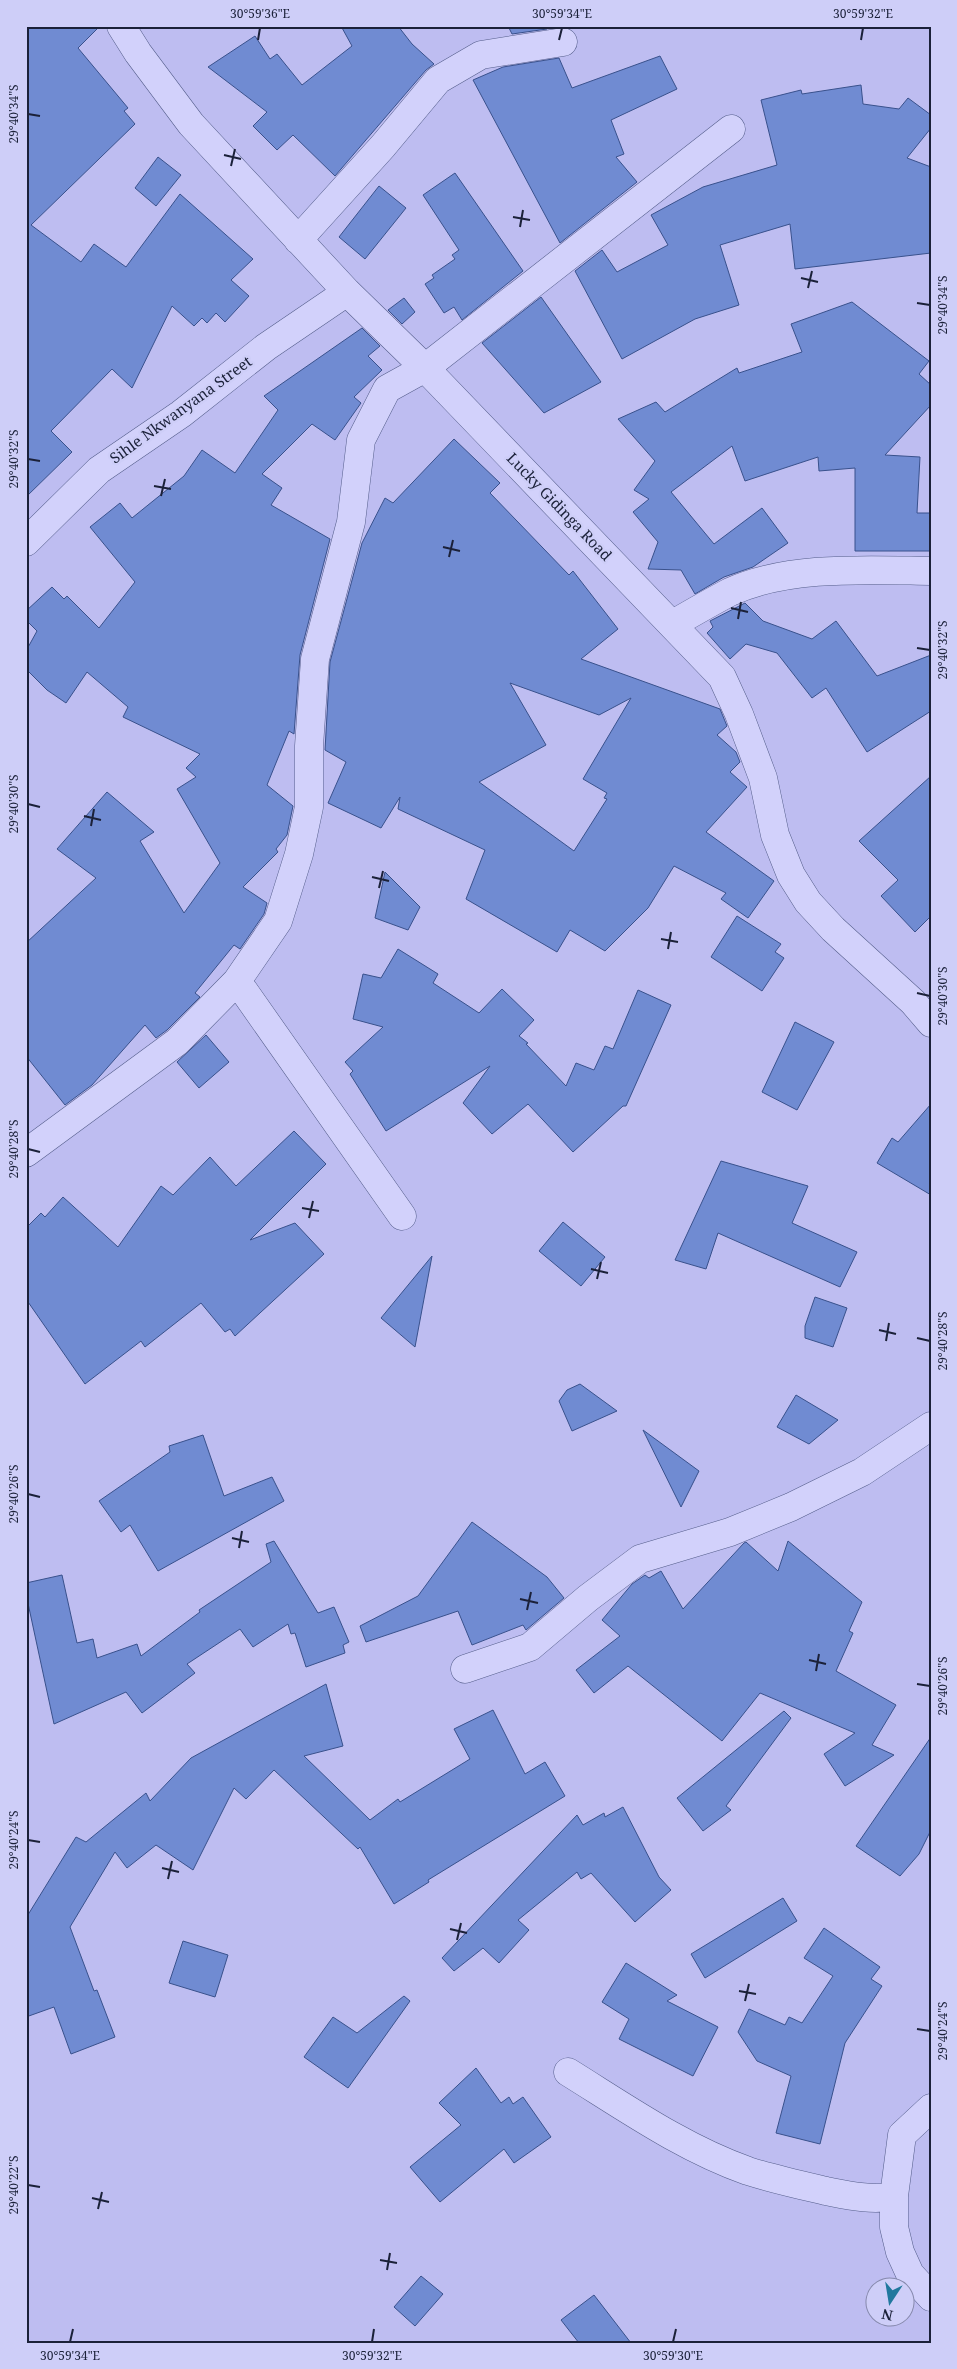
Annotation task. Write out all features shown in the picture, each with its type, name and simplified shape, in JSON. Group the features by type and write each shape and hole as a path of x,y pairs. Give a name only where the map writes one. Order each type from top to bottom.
{"street":[{"name":"Lucky Gidinga Road","path":"121,26 138,53 191,124 298,240 347,292 426,368 722,677 739,714 763,778 775,835 783,859 808,902 832,929 912,1002 931,1023"},
{"path":"298,240 383,146 438,80 480,55 563,42"},
{"path":"26,1153 177,1042 236,981 278,921 299,854 309,807 309,746 315,659 351,522 361,440 387,389 426,368 731,129"},
{"name":"Sihle Nkwanyana Street","path":"26,542 99,470 181,414 266,347 347,292"},
{"path":"673,624 731,592 768,580 814,572 931,571"},
{"path":"236,981 402,1216"},
{"path":"465,1669 530,1647 588,1598 640,1559 730,1532 791,1507 862,1472 931,1426"},
{"path":"568,2072 651,2124 700,2150 748,2171 801,2186 848,2195 887,2198 894,2196"},
{"path":"931,2108 902,2135 894,2196 894,2227 900,2252 910,2274 931,2297"}],"building":[{"path":"26,26 100,26 78,48 128,108 124,111 135,124 31,225 81,262 94,244 126,267 180,194 253,259 231,280 249,296 225,322 216,313 207,323 202,318 194,326 172,306 132,388 112,369 51,431 72,452 26,497"},
{"path":"341,26 398,26 412,44 434,64 426,70 335,176 293,135 277,150 253,126 267,112 208,67 255,36 270,59 277,54 302,85 352,46"},
{"path":"508,26 546,26 547,29 512,34"},
{"path":"660,56 677,89 611,120 624,154 616,157 637,182 560,243 473,80 503,67 559,58 572,88"},
{"path":"861,85 863,104 899,109 908,98 931,115 931,128 907,158 931,167 931,253 795,269 790,224 720,245 739,305 695,319 622,359 575,271 602,250 617,272 668,245 651,215 703,187 777,165 761,100 801,90 802,94"},
{"path":"158,157 181,175 156,206 135,188"},
{"path":"455,173 523,271 462,320 454,307 444,313 425,284 434,278 432,275 455,259 452,255 459,250 423,195"},
{"path":"379,186 406,208 365,259 339,237"},
{"path":"541,297 601,382 544,413 482,343"},
{"path":"404,298 415,312 402,324 388,310"},
{"path":"852,302 929,361 919,374 931,385 931,405 885,455 920,457 917,513 931,513 931,551 855,551 855,468 819,471 818,457 745,481 732,446 671,492 714,544 762,508 788,543 753,567 724,577 695,594 681,570 648,569 658,542 633,512 649,499 634,490 655,461 618,419 656,402 665,412 737,368 739,373 802,352 791,324"},
{"path":"362,328 380,346 368,356 382,370 354,397 361,403 335,440 312,424 262,474 282,488 271,505 330,539 300,655 294,734 289,731 267,785 293,806 287,835 276,849 278,852 243,887 267,903 264,914 240,949 234,945 195,993 200,997 167,1030 156,1038 145,1025 92,1085 65,1105 26,1056 26,943 96,878 57,849 107,792 154,832 140,841 184,913 220,863 177,789 196,777 186,768 200,754 123,717 128,707 87,672 66,703 47,690 26,669 26,651 37,631 26,620 26,611 52,587 64,599 67,596 99,628 135,582 90,527 120,503 132,518 184,476 202,450 235,473 278,410 264,396"},
{"path":"454,439 500,483 490,493 569,575 573,571 618,629 581,659 720,709 727,726 717,735 736,752 740,762 730,772 747,787 706,832 774,881 748,918 721,899 726,893 674,866 648,908 605,951 570,930 557,952 466,899 485,850 398,809 400,797 381,828 328,803 346,762 325,750 330,662 362,543 385,498 393,503","holes":["510,683 599,715 631,698 583,779 607,793 604,798 607,799 574,851 479,782 546,745"]},
{"path":"745,603 763,621 812,639 836,621 877,676 931,655 931,711 867,752 826,688 812,698 777,653 746,644 730,659 707,633 713,627 710,621"},
{"path":"931,776 931,916 915,932 881,896 898,880 859,841"},
{"path":"385,872 420,907 408,930 375,918"},
{"path":"737,916 781,944 775,952 784,958 762,991 711,957"},
{"path":"398,949 438,974 433,983 479,1013 502,989 534,1020 519,1036 528,1043 526,1044 566,1086 576,1063 594,1070 605,1046 613,1049 638,990 671,1005 626,1106 623,1106 573,1152 528,1104 492,1134 463,1103 490,1066 386,1131 350,1074 353,1071 345,1062 383,1027 353,1019 363,974 381,978"},
{"path":"795,1022 834,1042 797,1110 762,1092"},
{"path":"206,1035 229,1062 199,1088 177,1062"},
{"path":"931,1104 931,1195 877,1163 892,1138 898,1142"},
{"path":"294,1131 326,1164 250,1240 295,1223 324,1254 235,1336 230,1329 225,1332 201,1303 145,1347 141,1341 85,1384 26,1299 26,1228 41,1213 45,1217 63,1197 118,1247 161,1186 173,1195 210,1157 236,1186"},
{"path":"721,1161 808,1186 792,1223 857,1252 840,1287 718,1233 706,1269 675,1260"},
{"path":"563,1222 605,1257 581,1286 539,1251"},
{"path":"432,1256 415,1347 381,1318"},
{"path":"815,1297 847,1308 833,1347 805,1338 805,1326"},
{"path":"580,1384 617,1411 572,1431 559,1401 567,1390"},
{"path":"796,1395 838,1420 809,1444 777,1427"},
{"path":"643,1430 699,1471 681,1507"},
{"path":"203,1435 224,1496 272,1477 284,1501 158,1571 130,1525 121,1532 99,1501 170,1452 169,1446"},
{"path":"472,1522 547,1577 564,1598 526,1630 523,1625 472,1645 458,1611 366,1642 360,1626 418,1596"},
{"path":"274,1541 318,1613 334,1607 349,1642 343,1645 345,1653 306,1667 295,1633 291,1634 288,1624 253,1647 240,1629 187,1664 195,1673 142,1713 126,1692 54,1724 26,1594 26,1583 62,1575 77,1643 93,1639 97,1658 137,1644 141,1656 200,1612 199,1610 271,1562 266,1544"},
{"path":"788,1541 862,1602 849,1631 853,1633 836,1671 896,1705 872,1745 894,1755 845,1786 824,1754 855,1733 760,1693 722,1741 628,1666 594,1693 576,1670 620,1636 602,1620 632,1584 645,1575 649,1578 661,1571 683,1609 744,1543 746,1542 778,1571"},
{"path":"326,1684 343,1746 304,1756 370,1820 398,1799 400,1802 470,1759 454,1729 493,1710 525,1774 545,1762 565,1796 428,1880 429,1882 394,1904 360,1847 358,1849 274,1770 246,1799 234,1788 193,1870 156,1845 127,1868 115,1852 70,1927 94,1991 97,1990 115,2037 71,2054 54,2007 26,2017 26,1918 76,1837 86,1842 146,1793 150,1801 191,1758"},
{"path":"784,1711 791,1718 726,1806 731,1810 703,1831 677,1798"},
{"path":"931,1737 931,1830 919,1854 900,1876 856,1846"},
{"path":"623,1807 659,1877 671,1890 635,1922 591,1873 581,1879 577,1872 518,1920 529,1930 499,1963 483,1948 454,1971 442,1958 577,1815 583,1825 604,1813 605,1817"},
{"path":"783,1898 797,1921 705,1978 691,1954"},
{"path":"824,1928 880,1967 871,1979 882,1986 845,2043 820,2144 776,2133 791,2076 757,2061 738,2032 749,2009 785,2025 789,2017 802,2023 833,1976 804,1958"},
{"path":"183,1941 228,1955 215,1997 169,1983"},
{"path":"626,1963 677,1995 667,2001 718,2027 693,2076 619,2039 629,2019 602,2002"},
{"path":"404,1996 410,2001 348,2088 304,2057 333,2017 357,2033"},
{"path":"476,2068 501,2103 509,2097 513,2104 523,2097 551,2137 514,2163 504,2149 440,2202 410,2167 461,2125 439,2103"},
{"path":"421,2276 443,2294 415,2326 394,2307"},
{"path":"594,2295 631,2343 579,2343 561,2320"}]}
